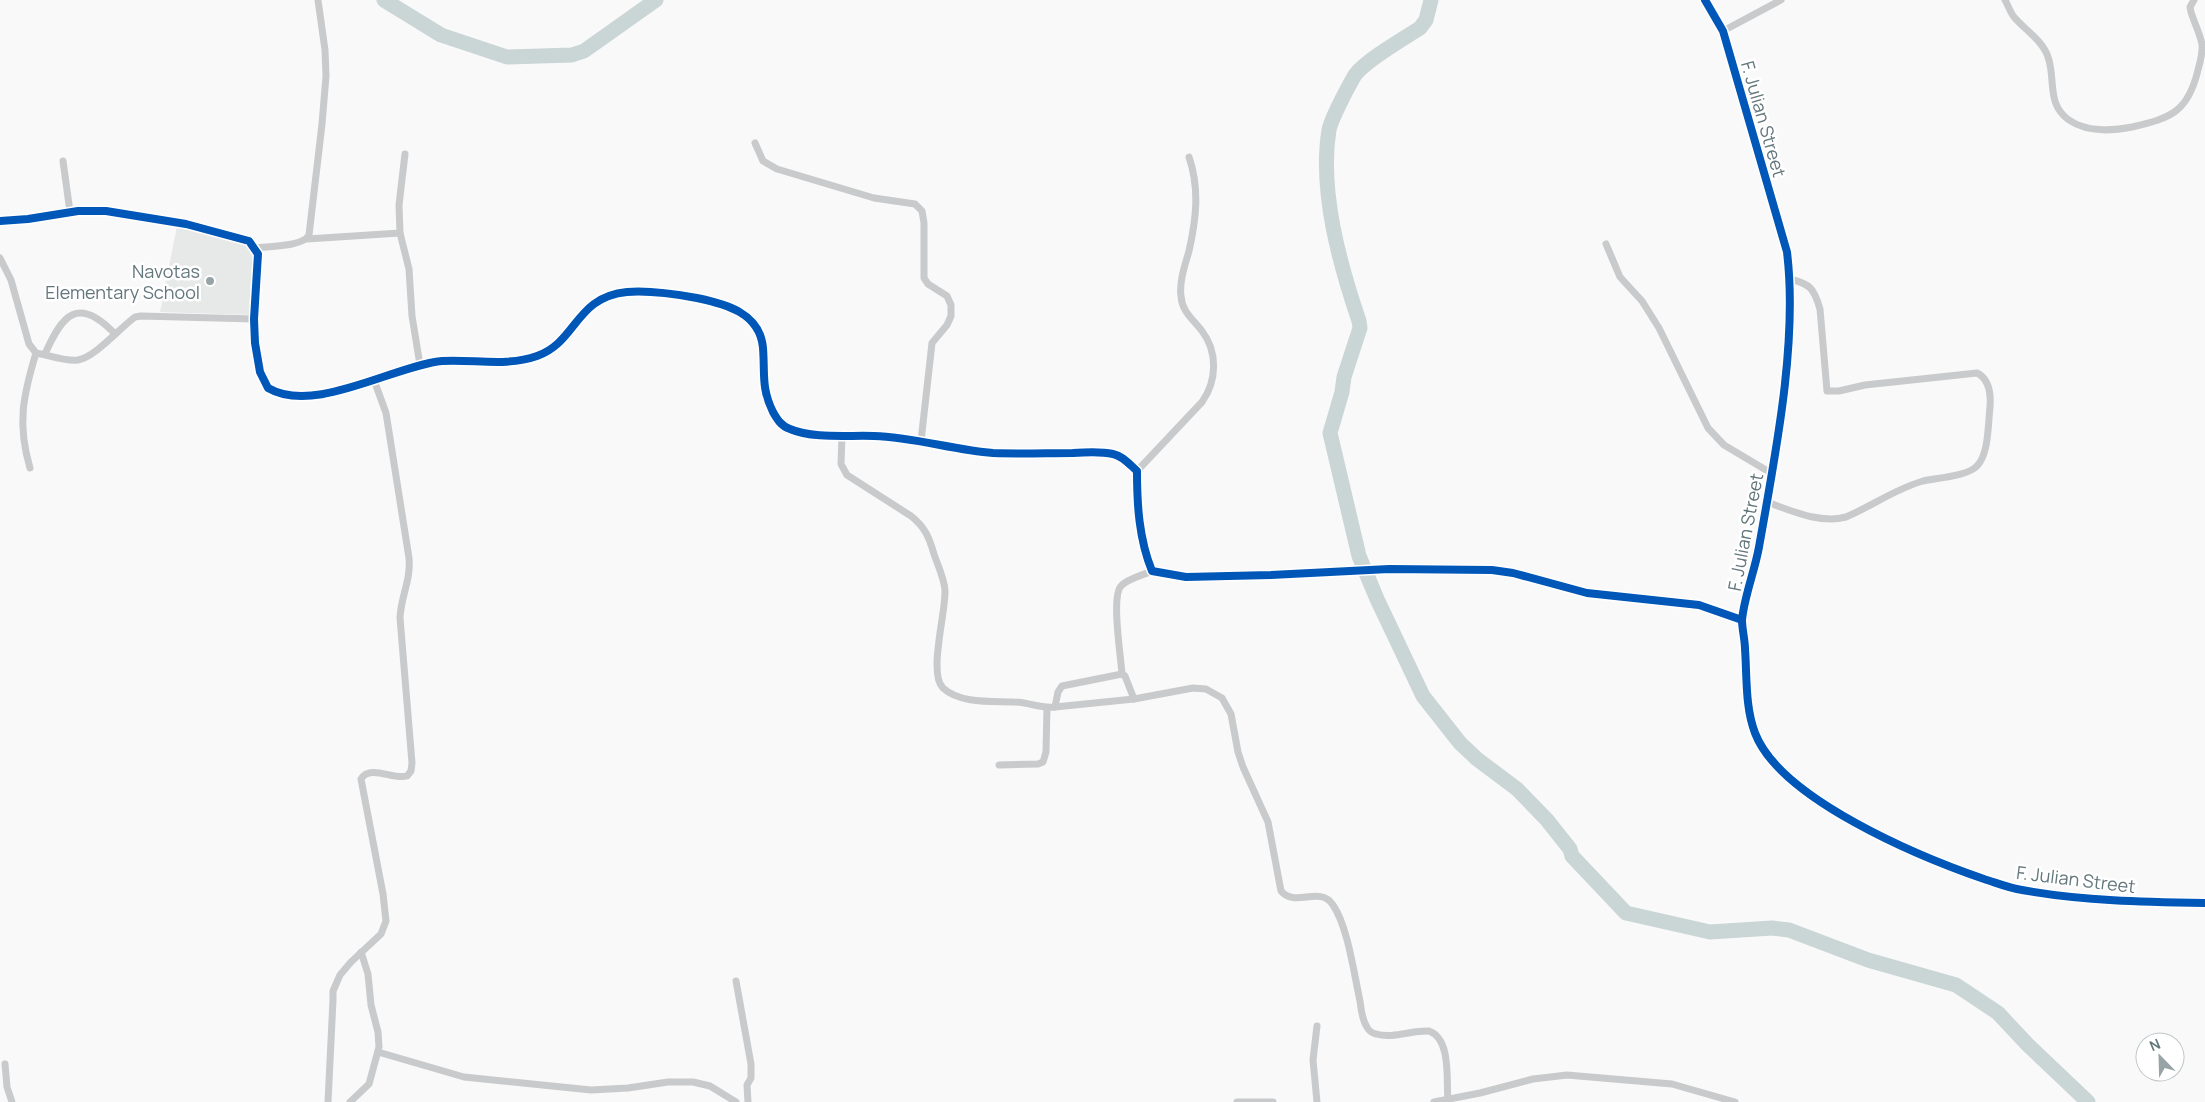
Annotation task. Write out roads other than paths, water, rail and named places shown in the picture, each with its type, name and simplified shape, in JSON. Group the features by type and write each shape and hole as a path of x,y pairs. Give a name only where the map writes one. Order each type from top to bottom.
{"street":[{"path":"307,239 317,171 326,76 325,50 318,0"},
{"name":"F. Julian Street","path":"1706,0 1723,31 1787,252 1790,278 1788,348 1767,502 1758,556 1742,620 1749,701 1755,733 1773,763 1806,791 1850,820 1879,836 1950,867 2019,890 2092,900 2205,903"},
{"path":"1723,31 1781,0"},
{"path":"2005,0 2013,16 2036,40 2048,56 2052,90 2060,110 2068,120 2104,130 2148,123 2170,115 2179,110 2189,98 2195,84 2202,52 2202,43 2190,7 2194,0"},
{"path":"755,143 763,161 776,169 874,198 915,204 922,211 924,223 924,278 928,284 947,296 952,310 947,325 932,343 921,441"},
{"path":"405,154 399,204 400,233 409,269 412,316 420,365"},
{"path":"1152,571 1140,526 1137,472 1202,402 1209,391 1214,370 1213,353 1210,343 1201,328 1185,310 1180,295 1192,232 1197,192 1196,179 1190,158"},
{"path":"63,161 70,212"},
{"path":"0,221 28,219 70,212 106,211 161,219 244,239 255,248 258,254 254,319 260,372 268,388 276,393 294,396 316,395 374,380 420,365 444,361 511,362 537,356 559,343 586,309 598,300 612,294 647,292 688,296 716,302 744,314 753,323 762,344 765,393 776,418 783,426 792,430 806,433 875,436 921,441 955,448 993,452 1111,454 1118,456 1137,472"},
{"path":"255,248 298,243 307,239 400,233"},
{"path":"1606,244 1620,277 1642,300 1659,328 1708,428 1724,445 1771,473"},
{"path":"0,258 8,270 29,344 36,353 71,360 81,359 93,352 135,318 141,316 254,319"},
{"path":"1767,502 1824,519 1846,517 1902,488 1966,472 1977,467 1982,459 1987,439 1989,391 1982,376 1977,373 1827,391 1820,308 1817,297 1806,283 1790,278"},
{"path":"45,354 59,325 64,319 74,314 90,315 101,320 115,334"},
{"path":"30,468 23,433 22,406 36,353"},
{"path":"328,1102 333,992 340,975 381,934 384,928 386,911 361,779 365,774 372,772 404,777 410,774 412,763 400,618 401,601 410,578 409,558 386,413 374,380"},
{"path":"842,436 842,464 847,475 921,523 928,534 944,583 945,604 936,665 939,682 943,688 967,698 1023,702 1047,708 1134,699 1194,688 1206,689 1222,698 1231,714 1238,752 1243,767 1268,822 1281,891 1288,897 1322,896 1332,903 1348,943 1363,1016 1368,1029 1376,1034 1394,1035 1429,1031 1441,1040 1445,1054 1448,1101"},
{"path":"1134,699 1126,676 1122,674 1117,592 1125,583 1152,571 1196,577 1272,575 1345,570 1465,569 1513,573 1587,593 1699,604 1742,620"},
{"path":"1055,707 1058,692 1067,684 1122,674"},
{"path":"999,765 1038,764 1043,762 1046,752 1047,708"},
{"path":"350,1102 369,1084 378,1052 379,1037 371,1005 367,968 361,952"},
{"path":"736,980 751,1064 751,1078 747,1085 748,1102"},
{"path":"1317,1026 1313,1060 1317,1102"},
{"path":"378,1052 464,1077 591,1090 628,1088 668,1082 693,1082 710,1086 736,1102"},
{"path":"5,1064 7,1087 12,1102"},
{"path":"1434,1102 1448,1101 1533,1079 1567,1075 1672,1084 1735,1102"},
{"path":"1237,1102 1273,1102"}],"waterway":[{"path":"384,0 441,35 507,57 572,55 584,51 656,0"},
{"path":"1431,0 1426,20 1420,28 1376,56 1355,75 1330,125 1327,153 1327,178 1333,227 1360,328 1344,377 1342,392 1330,433 1359,556 1377,599 1423,696 1460,743 1477,759 1517,789 1547,820 1570,849 1572,856 1626,913 1710,932 1772,928 1789,930 1868,960 1956,985 1998,1013 2028,1045 2088,1102"}],"place":[{"name":"Navotas Elementary School","path":"210,281"}]}
